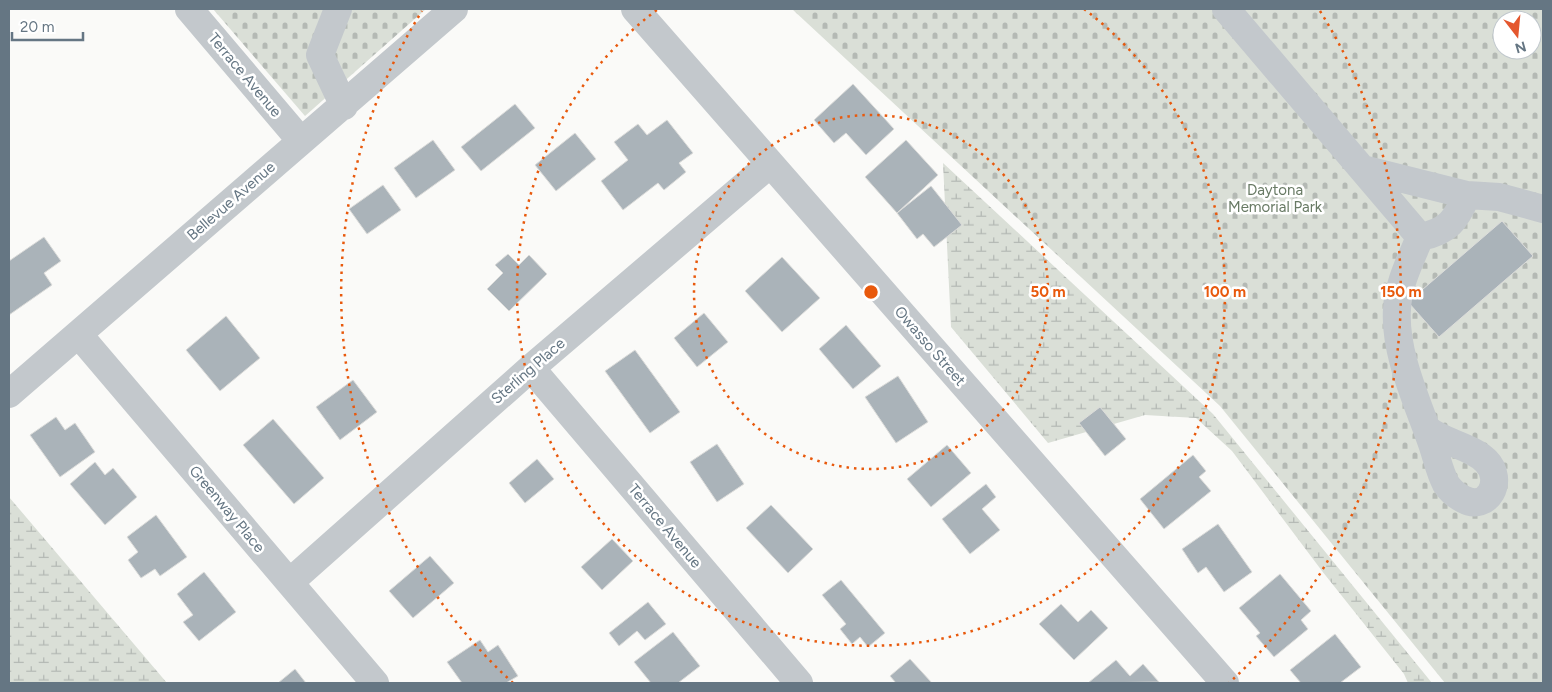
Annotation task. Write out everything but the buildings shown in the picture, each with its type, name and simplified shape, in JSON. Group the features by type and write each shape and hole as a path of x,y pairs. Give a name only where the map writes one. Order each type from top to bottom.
{"street":[{"name":"Terrace Avenue","path":"190,9 300,141"},
{"path":"338,9 320,55 344,106"},
{"name":"Bellevue Avenue","path":"9,394 454,9"},
{"name":"Owasso Street","path":"635,9 1225,683"},
{"path":"1226,9 1420,237"},
{"name":"Sterling Place","path":"290,582 531,368 770,164"},
{"path":"1363,169 1467,195 1499,197 1543,209"},
{"path":"1420,237 1438,234 1450,223 1467,195"},
{"path":"1420,237 1406,270 1397,308 1399,337 1415,398 1427,429"},
{"name":"Greenway Place","path":"79,335 375,683"},
{"name":"Terrace Avenue","path":"531,368 799,683"}],"green space":[{"path":"213,9 426,9 305,116"},
{"name":"Daytona Memorial Park","path":"792,9 1543,9 1543,683 1445,683 1220,406"},
{"path":"943,163 1213,414 1432,683 1408,683 1404,674 1322,571 1232,451 1196,418 1145,415 1048,443 951,327"},
{"path":"9,497 167,683 9,683"}]}
